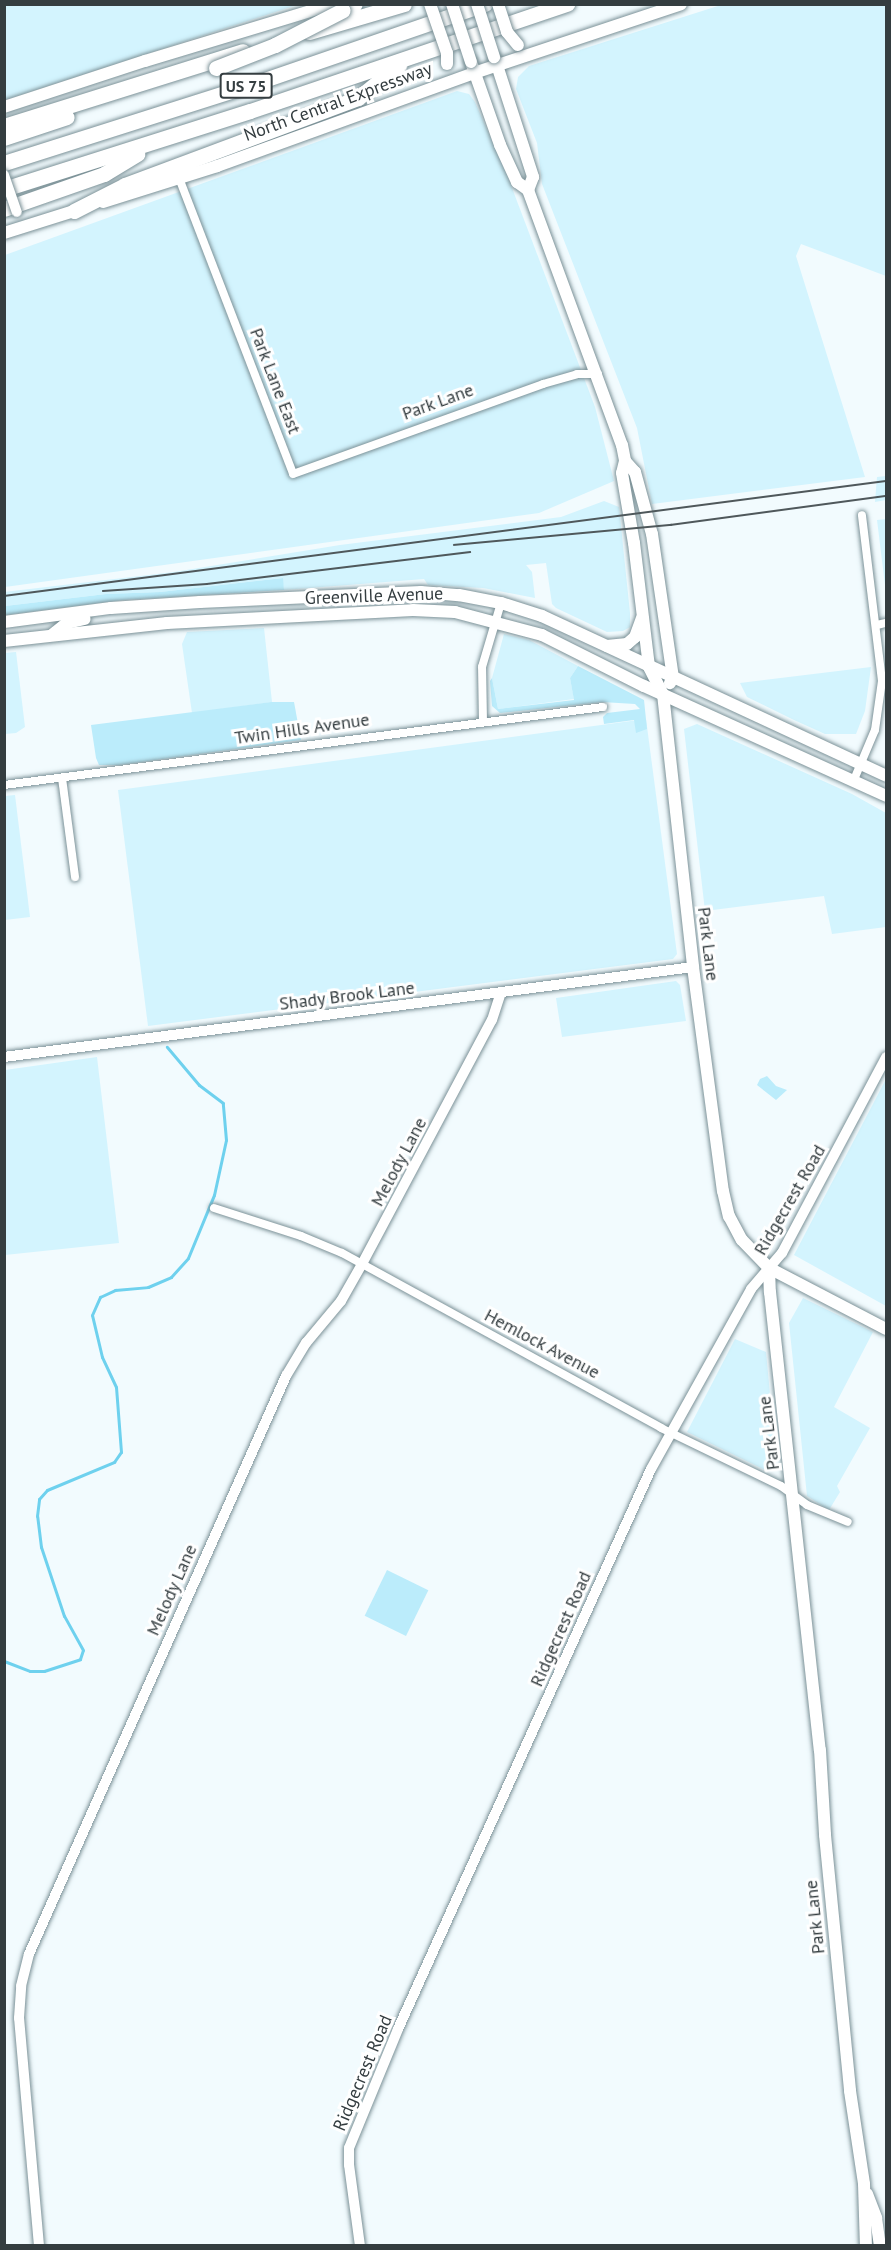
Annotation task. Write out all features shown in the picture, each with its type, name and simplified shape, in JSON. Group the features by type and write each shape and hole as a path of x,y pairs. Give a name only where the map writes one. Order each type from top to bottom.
{"highway":[{"path":"4,126 216,59 404,4"},
{"name":"US 75","path":"4,163 241,88 485,4"},
{"name":"North Central Expressway","path":"4,189 158,141 567,4"},
{"path":"4,138 216,68 275,45 344,6"},
{"path":"74,211 125,185 358,98 409,57"},
{"path":"11,211 104,174 158,141"}],"main road":[{"path":"430,4 447,53 447,64 438,86"},
{"name":"Park Lane","path":"452,4 473,68 517,182 528,190 598,374 613,414 625,461 635,472 652,534 673,678"},
{"name":"Park Lane","path":"477,4 532,177 528,190"},
{"path":"498,4 507,32 518,45 535,52"},
{"name":"North Central Expressway","path":"8,232 179,178 438,86 473,68 535,52 681,4"},
{"path":"4,107 145,61 344,6"},
{"name":"Park Lane","path":"625,461 622,473 634,543 649,667 663,694 693,967 725,1201 742,1240 770,1268 770,1292 794,1496 850,2091 864,2184 866,2246"},
{"name":"Greenville Avenue","path":"4,622 111,608 200,602 421,592 459,595 501,603 542,616 886,776"},
{"path":"345,595 346,615"},
{"path":"200,602 202,621"},
{"path":"52,635 67,623 106,617 111,608"},
{"name":"Greenville Avenue","path":"4,641 202,621 431,610 495,621 542,635 663,694 886,796"},
{"path":"599,644 612,647 627,644 635,637 643,614"},
{"path":"663,694 673,678"},
{"path":"770,1268 886,1329"},
{"name":"Park Lane","path":"864,2184 876,2218 880,2246"}],"street":[{"path":"4,175 11,211 8,232"},
{"name":"Park Lane East","path":"179,178 293,474"},
{"name":"Park Lane","path":"293,474 543,384 577,374 598,374"},
{"path":"853,782 875,730 881,698 882,670 862,514"},
{"path":"483,722 482,667 501,603"},
{"path":"877,625 886,623"},
{"name":"Twin Hills Avenue","path":"4,785 603,707"},
{"path":"62,778 75,877"},
{"name":"Shady Brook Lane","path":"4,1056 693,967"},
{"name":"Melody Lane","path":"39,2246 19,2018 21,1986 28,1954 286,1376 306,1343 341,1301 362,1264 492,1020 501,992"},
{"name":"Ridgecrest Road","path":"360,2246 349,2165 353,2136 638,1499 670,1433 751,1289 770,1268 788,1242 886,1057"},
{"name":"Hemlock Avenue","path":"214,1208 302,1236 342,1252 670,1433 781,1486 807,1505 848,1522"}],"shaded area":[{"path":"5,4 297,4 297,5 5,100"},
{"path":"721,5 886,5 886,276 801,244 796,256 865,477 652,504 637,428 542,184 537,143 516,89 518,77 529,66"},
{"path":"457,91 469,94 475,102 509,180 595,407 614,481 539,513 5,587 5,255"},
{"path":"886,476 886,500 875,502 877,477"},
{"path":"604,501 619,507 630,613 630,627 623,631 607,632 556,608 552,604 546,563 526,565 532,572 535,598 483,588 428,585 424,579 284,590 282,578 5,606 4,592 174,572 340,545 561,517"},
{"path":"886,519 886,593 877,520"},
{"path":"283,578 284,590 123,600 5,615 5,606 106,594 160,592"},
{"path":"264,628 272,702 192,713 182,644 187,632"},
{"path":"504,634 529,640 578,666 570,678 574,699 498,709 492,678"},
{"path":"16,652 25,727 16,733 5,734 5,653"},
{"path":"578,666 644,700 647,729 636,733 634,720 604,724 603,717 607,713 640,709 635,704 602,702 500,713 492,706 490,681 492,678 498,709 574,700 570,678"},
{"path":"871,667 865,711 856,734 825,734 747,697 740,683"},
{"path":"271,702 294,702 301,740 119,765 99,765 96,758 91,725"},
{"path":"646,719 677,954 673,959 148,1026 118,790"},
{"path":"697,724 852,794 886,813 886,927 832,934 824,896 705,911 684,729"},
{"path":"15,795 30,917 5,920 5,796"},
{"path":"676,981 680,985 686,1021 562,1037 556,998"},
{"path":"97,1057 119,1243 5,1255 5,1070"},
{"path":"767,1076 776,1086 787,1090 776,1100 757,1085 760,1079"},
{"path":"886,1079 886,1306 794,1255"},
{"path":"803,1298 873,1332 834,1407 870,1428 837,1486 840,1492 829,1510 807,1496 789,1323"},
{"path":"735,1339 766,1352 777,1469 769,1472 687,1432"},
{"path":"387,1570 428,1590 406,1636 365,1616"}],"waterway":[{"path":"4,1661 30,1671 44,1671 80,1659 83,1650 64,1616 41,1547 37,1516 39,1499 47,1490 114,1462 121,1452 116,1387 102,1357 92,1315 100,1297 115,1290 148,1287 171,1277 188,1258 214,1195 226,1140 223,1103 199,1085 167,1047"},
{"path":"4,2181 4,2204"}],"tram line":[{"path":"4,596 886,481"},
{"path":"454,545 671,525 886,496"},
{"path":"103,591 207,584 470,552"}]}
